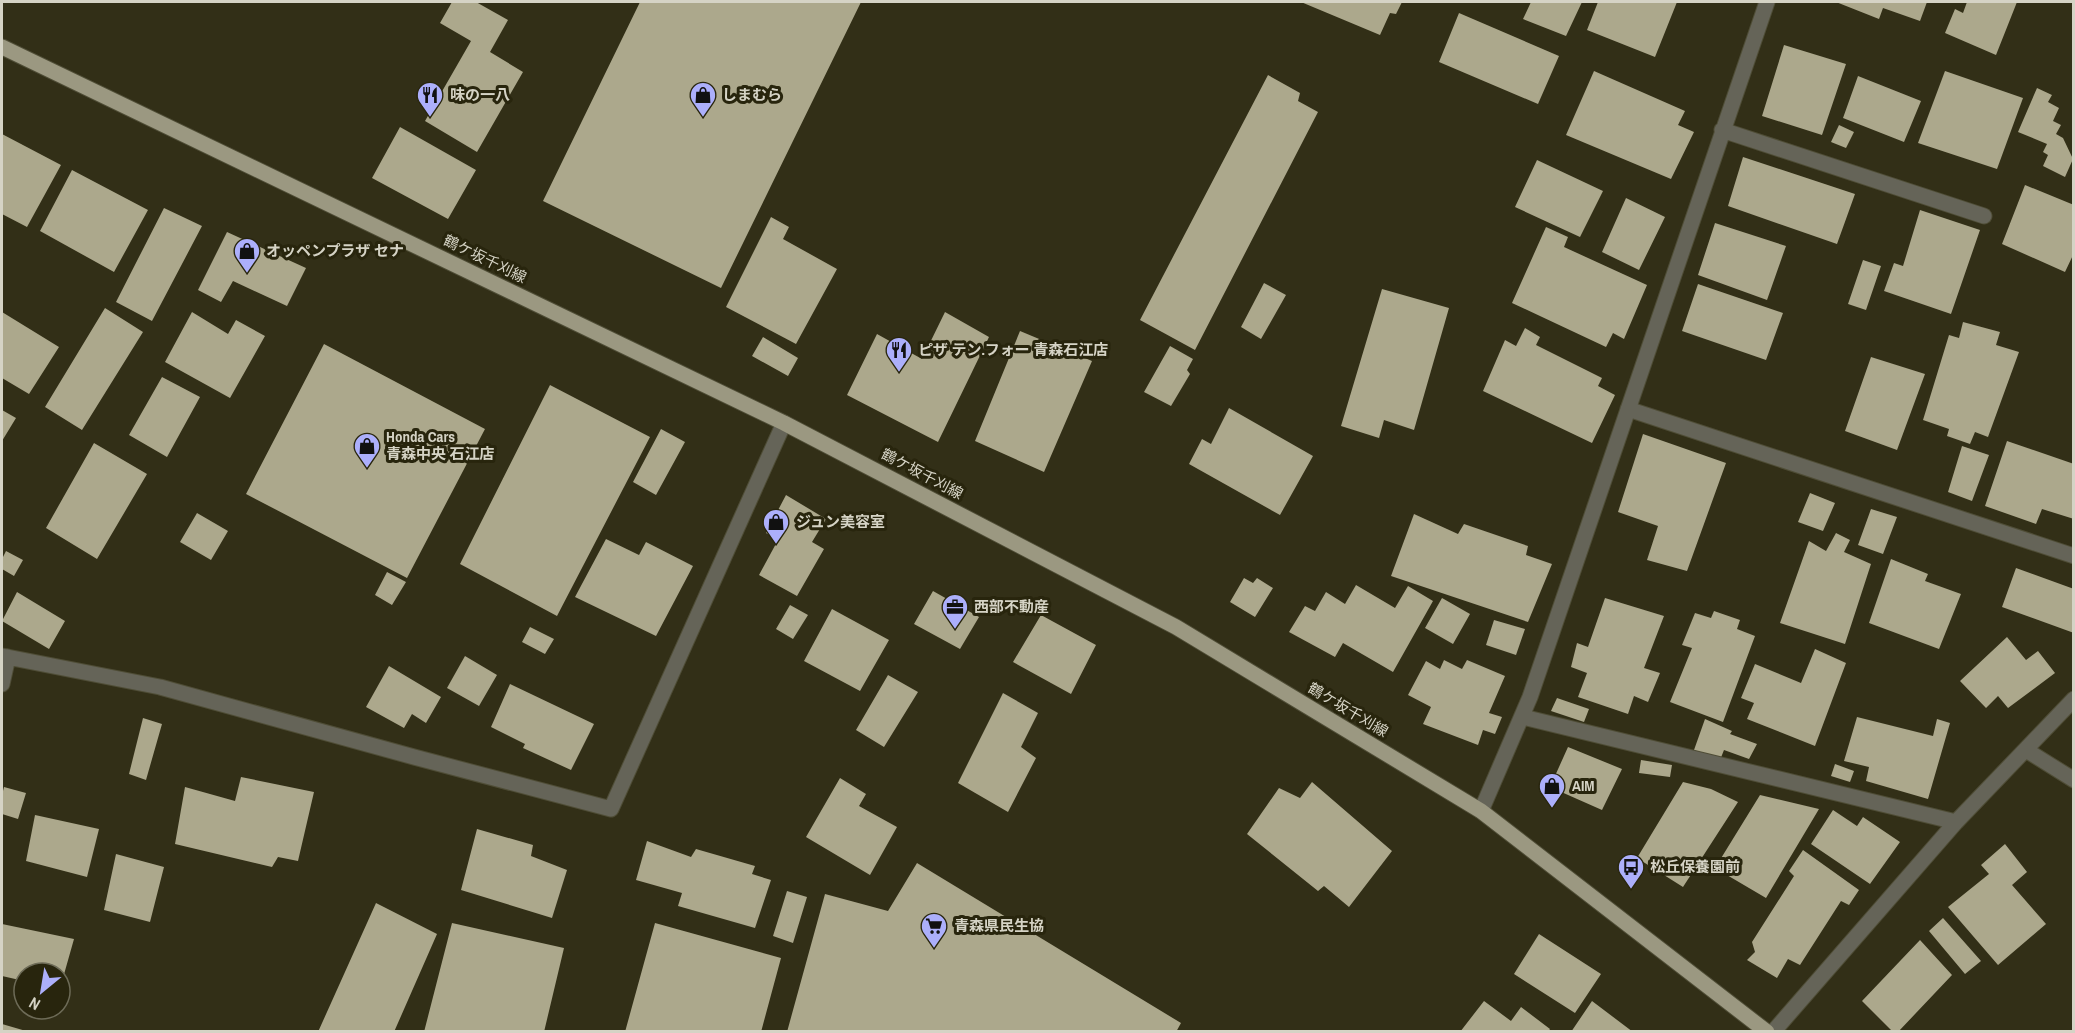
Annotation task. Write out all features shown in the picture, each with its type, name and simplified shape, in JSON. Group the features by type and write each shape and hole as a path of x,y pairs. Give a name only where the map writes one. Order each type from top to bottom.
{"main road":[{"name":"鶴ケ坂千刈線","path":"2,47 784,423 1176,627 1481,811 1767,1032"}],"street":[{"path":"1481,811 1523,717 1767,2"},
{"path":"1722,130 1984,216"},
{"path":"1628,408 2073,556"},
{"path":"2,684 5,657 160,687 414,758 611,809 784,423"},
{"path":"1773,1032 1956,822 2073,699"},
{"path":"1523,717 1956,822"},
{"path":"2026,750 2073,780"}],"building":[{"path":"452,2 476,2 508,20 490,52 523,72 477,152 425,121 471,41 440,23"},
{"path":"640,2 861,2 721,288 543,201"},
{"path":"1301,2 1402,2 1396,14 1390,13 1380,35"},
{"path":"1531,2 1582,2 1566,36 1523,19"},
{"path":"1598,2 1677,2 1655,57 1587,30"},
{"path":"1836,2 1927,2 1920,21 1883,8 1879,19"},
{"path":"1967,2 2017,2 1996,55 1945,33 1955,9 1963,13"},
{"path":"1459,13 1559,56 1538,104 1439,62"},
{"path":"1784,45 1846,64 1822,135 1762,116"},
{"path":"1594,71 1685,111 1678,125 1694,132 1671,179 1566,135"},
{"path":"1945,71 2023,98 1997,169 1918,143"},
{"path":"1268,75 1300,93 1298,101 1318,112 1195,350 1140,320"},
{"path":"1858,76 1921,101 1904,142 1843,118"},
{"path":"2037,88 2052,95 2048,102 2059,108 2053,121 2061,125 2056,134 2063,138 2073,159 2065,177 2043,166 2048,155 2043,152 2047,144 2018,132"},
{"path":"1839,125 1854,132 1846,148 1831,142"},
{"path":"400,127 476,170 448,219 372,178"},
{"path":"2,134 61,165 27,227 2,214"},
{"path":"1743,157 1855,194 1837,244 1728,206"},
{"path":"1537,160 1603,191 1580,237 1515,207"},
{"path":"72,170 148,210 114,272 40,231"},
{"path":"2025,185 2074,205 2074,253 2065,272 2002,244"},
{"path":"1626,198 1665,217 1639,270 1602,252"},
{"path":"164,208 202,226 152,321 116,302"},
{"path":"1920,210 1980,230 1951,314 1884,291 1894,263 1903,266"},
{"path":"771,217 789,227 783,239 837,269 796,344 726,307"},
{"path":"1715,223 1786,246 1767,300 1698,275"},
{"path":"1546,227 1568,237 1564,247 1647,285 1624,339 1613,333 1606,347 1512,303"},
{"path":"227,232 306,268 287,306 233,281 221,302 198,290"},
{"path":"1863,260 1881,266 1866,310 1848,304"},
{"path":"1264,283 1286,295 1261,339 1241,327"},
{"path":"1698,284 1783,313 1766,360 1682,331"},
{"path":"1382,289 1449,308 1414,430 1384,420 1379,438 1341,426"},
{"path":"105,308 143,332 82,430 45,407"},
{"path":"2,312 59,347 29,394 2,378"},
{"path":"192,312 228,334 236,320 265,336 230,398 165,362"},
{"path":"945,312 989,337 938,442 847,395 877,334 922,359"},
{"path":"1963,322 2000,332 1996,345 2019,352 1988,437 1975,432 1970,444 1947,436 1949,429 1923,420 1949,335 1959,338"},
{"path":"1525,328 1540,337 1536,345 1602,378 1598,386 1615,395 1592,443 1483,391 1505,340 1516,346"},
{"path":"1020,331 1092,361 1044,472 975,441"},
{"path":"763,337 798,358 788,376 752,356"},
{"path":"324,344 485,429 407,578 246,494"},
{"path":"1170,346 1193,359 1187,370 1190,374 1171,406 1144,392"},
{"path":"1871,357 1925,374 1897,450 1845,431"},
{"path":"162,377 200,397 167,457 129,435"},
{"path":"550,385 650,437 557,616 460,564"},
{"path":"1229,408 1313,456 1280,515 1189,464 1202,439 1211,444"},
{"path":"2,410 16,418 2,441"},
{"path":"661,429 685,442 656,495 633,482"},
{"path":"1643,434 1726,463 1687,571 1647,560 1658,526 1618,512"},
{"path":"2007,441 2074,464 2074,519 2042,509 2036,524 1985,506"},
{"path":"94,443 147,474 97,559 46,528"},
{"path":"1962,446 1989,455 1972,501 1948,492"},
{"path":"1810,493 1835,503 1823,531 1798,522"},
{"path":"786,495 826,519 812,542 824,549 797,596 759,575 778,540 766,533"},
{"path":"1871,509 1897,517 1883,554 1858,545"},
{"path":"197,513 228,531 211,560 180,542"},
{"path":"1414,514 1458,534 1464,524 1528,546 1526,555 1552,564 1528,622 1391,576"},
{"path":"1836,533 1850,540 1844,552 1871,564 1845,644 1780,623 1809,541 1826,551"},
{"path":"606,539 639,555 646,542 693,566 656,636 575,597"},
{"path":"6,551 23,560 14,576 2,569 2,559"},
{"path":"1891,559 1928,574 1925,581 1961,594 1939,649 1869,623"},
{"path":"2016,568 2074,589 2074,633 2002,607"},
{"path":"387,572 406,582 392,605 375,595"},
{"path":"1244,578 1253,583 1257,578 1273,588 1255,617 1230,602"},
{"path":"1356,585 1395,608 1408,586 1433,601 1393,672 1343,643 1335,657 1289,632 1305,606 1315,611 1326,592 1345,604"},
{"path":"933,591 979,617 960,649 914,624"},
{"path":"17,592 65,621 49,649 2,621"},
{"path":"1442,598 1470,614 1453,644 1425,628"},
{"path":"1605,598 1664,616 1644,668 1660,673 1648,702 1634,696 1628,714 1578,697 1587,673 1571,667 1577,643 1588,647"},
{"path":"790,605 808,615 793,639 776,629"},
{"path":"832,609 889,640 860,691 804,661"},
{"path":"1714,611 1740,620 1737,629 1755,636 1723,722 1670,702 1692,648 1682,645 1695,613 1711,618"},
{"path":"1041,615 1096,645 1071,694 1013,662"},
{"path":"1494,620 1525,629 1516,655 1486,645"},
{"path":"530,627 554,639 545,654 522,642"},
{"path":"2007,637 2026,660 2038,651 2055,673 2008,708 1998,696 1986,708 1960,681"},
{"path":"1815,649 1846,663 1815,746 1747,719 1754,703 1741,698 1755,664 1801,683"},
{"path":"465,656 497,675 479,706 447,688"},
{"path":"1444,660 1462,669 1467,660 1505,676 1489,713 1502,717 1495,734 1483,730 1478,745 1423,724 1431,707 1408,695 1426,661 1440,669"},
{"path":"389,666 441,697 426,723 412,714 404,728 366,707"},
{"path":"888,675 918,692 884,747 856,730"},
{"path":"510,684 594,724 571,770 523,748 525,744 491,727"},
{"path":"1003,693 1038,713 1021,747 1036,758 1008,812 958,783"},
{"path":"1557,698 1589,709 1584,722 1551,711"},
{"path":"1857,717 1933,736 1937,719 1950,723 1928,799 1866,781 1869,767 1844,761"},
{"path":"143,718 162,724 146,780 129,774"},
{"path":"1705,719 1732,731 1730,734 1757,744 1749,759 1724,750 1720,760 1694,750"},
{"path":"1568,747 1622,769 1602,810 1550,787"},
{"path":"1641,760 1672,765 1670,777 1639,773"},
{"path":"1835,764 1854,771 1850,782 1831,776"},
{"path":"241,777 314,792 298,861 278,857 272,867 175,844 185,787 235,801"},
{"path":"840,778 866,794 859,806 897,827 870,875 806,837"},
{"path":"1312,782 1392,851 1349,907 1324,886 1318,891 1247,834 1279,788 1300,798"},
{"path":"1683,782 1711,789 1738,802 1683,887 1637,858"},
{"path":"4,787 26,793 18,819 2,814"},
{"path":"1760,795 1819,809 1766,898 1715,868"},
{"path":"1833,810 1857,826 1863,817 1900,842 1870,884 1811,844"},
{"path":"35,815 99,829 87,877 26,861"},
{"path":"477,829 533,845 531,856 567,870 552,918 461,890"},
{"path":"647,841 691,857 696,849 755,866 752,874 771,880 755,928 678,906 682,893 636,880"},
{"path":"2005,844 2027,872 2012,885 2046,924 1998,965 1948,907 1989,874 1981,865"},
{"path":"1803,850 1859,890 1849,905 1841,901 1800,965 1788,959 1777,978 1747,960 1755,952 1752,942 1794,876 1789,871"},
{"path":"116,854 164,867 150,922 104,910"},
{"name":"青森県民生協","path":"917,863 1181,1023 1176,1032 787,1032 825,894 888,911"},
{"path":"787,891 807,897 793,943 773,936"},
{"path":"376,903 437,934 394,1032 318,1032"},
{"path":"1943,918 1981,961 1965,974 1929,931"},
{"path":"452,923 564,948 544,1032 424,1032"},
{"path":"655,923 781,958 761,1032 625,1032"},
{"path":"2,924 74,939 68,961 12,961 12,978 2,976"},
{"path":"1539,934 1601,974 1575,1013 1514,974"},
{"path":"1920,940 1952,975 1898,1032 1893,1032 1862,1001"},
{"path":"1484,1001 1511,1021 1521,1007 1550,1029 1548,1032 1460,1032"},
{"path":"1592,1001 1633,1032 1571,1032"},
{"path":"2,1024 26,1031 26,1032 2,1032"}],"place":[{"name":"味の一八","path":"430,118"},
{"name":"しまむら","path":"703,118"},
{"name":"オッペンプラザ セナ","path":"247,274"},
{"name":"ピザ テン.フォー 青森石江店","path":"899,373"},
{"name":"Honda Cars 青森中央 石江店","path":"367,469"},
{"name":"ジュン美容室","path":"776,545"},
{"name":"西部不動産","path":"955,630"},
{"name":"AIM","path":"1552,809"},
{"name":"松丘保養園前","path":"1631,890"},
{"name":"青森県民生協","path":"934,949"}]}
